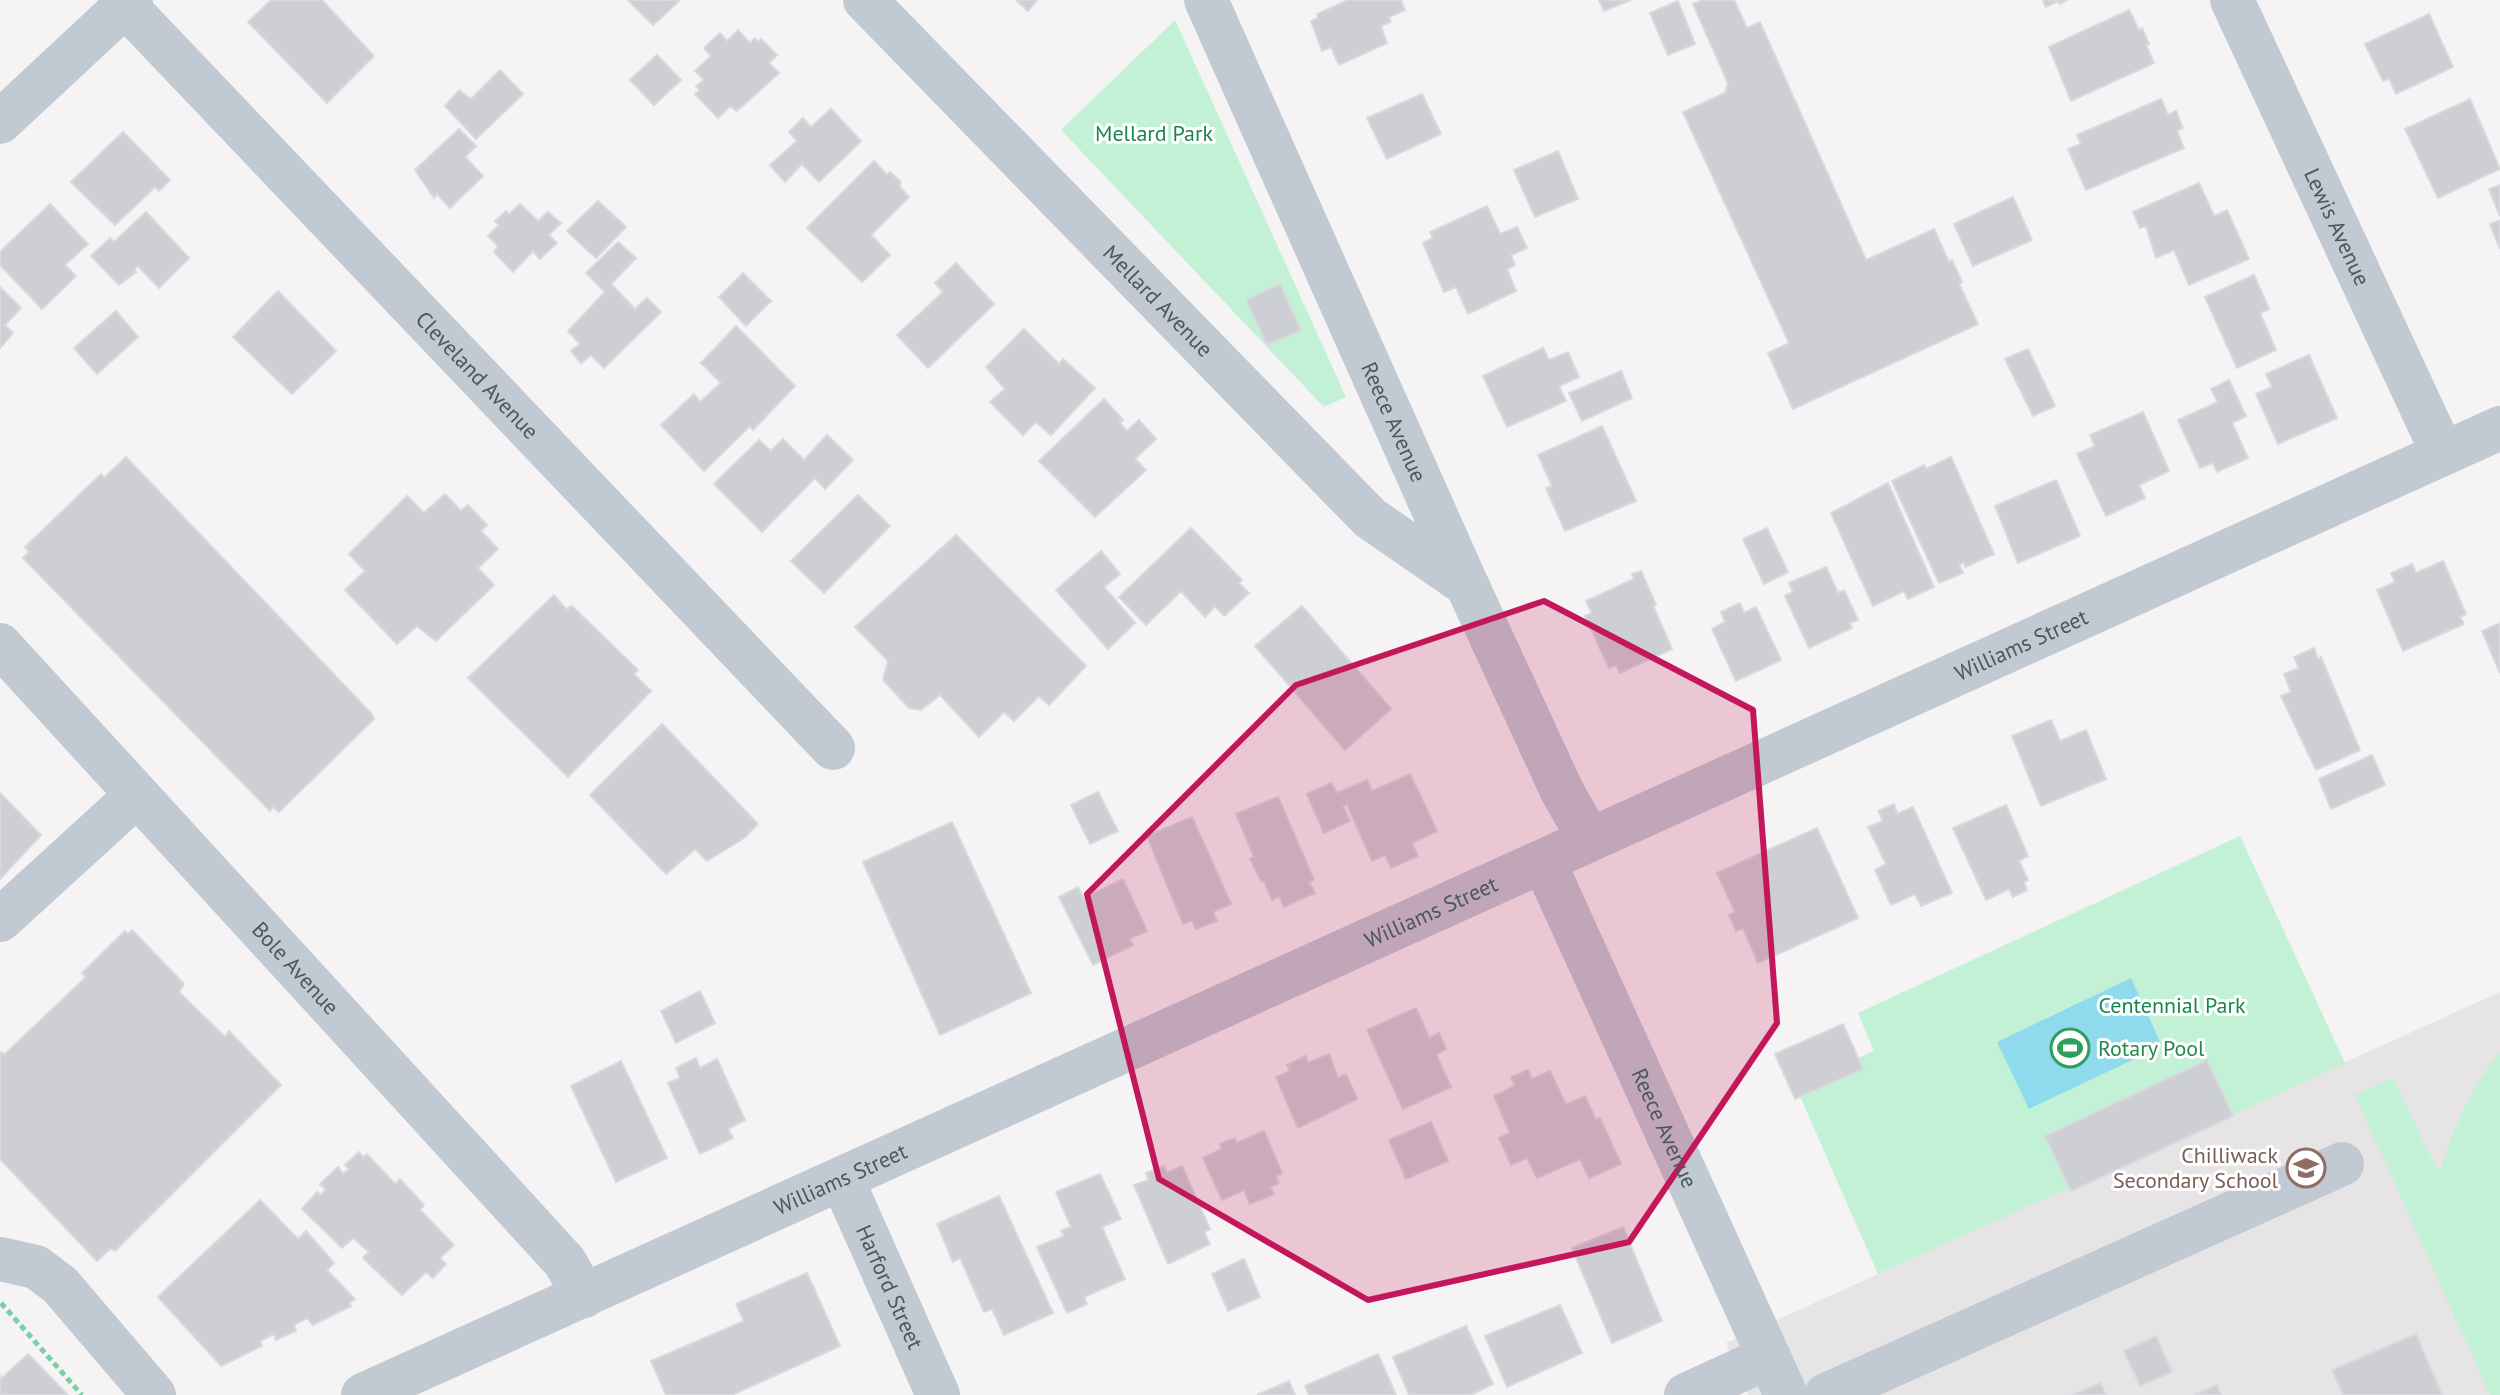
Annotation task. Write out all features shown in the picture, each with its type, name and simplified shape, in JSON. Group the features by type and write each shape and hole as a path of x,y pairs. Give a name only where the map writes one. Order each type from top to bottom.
{"street":[{"name":"Mellard Avenue","path":"865,0 1370,518 1467,585"},
{"name":"Reece Avenue","path":"1206,0 1467,585 1562,791 1589,839"},
{"name":"Lewis Avenue","path":"2232,0 2442,452"},
{"path":"0,122 126,2"},
{"name":"Cleveland Avenue","path":"126,2 833,748"},
{"name":"Williams Street","path":"363,1395 2500,428"},
{"name":"Bole Avenue","path":"0,645 565,1262 584,1296"},
{"path":"0,920 137,795"},
{"name":"Reece Avenue","path":"1544,862 1777,1376"},
{"path":"1826,1395 2342,1164"},
{"name":"Harford Street","path":"842,1179 938,1395"},
{"path":"0,1259 36,1267 60,1285 154,1395"},
{"path":"1686,1395 1777,1376"}],"path":[{"path":"0,1303 82,1395"}],"highlighted area":[{"path":"1544,601 1753,710 1777,1023 1629,1242 1368,1300 1159,1179 1087,894 1296,685"}],"shaded area":[{"name":"Chilliwack Secondary School","path":"2500,992 2500,1395 1748,1395 1726,1343"}],"green space":[{"name":"Mellard Park","path":"1175,20 1346,397 1324,407 1061,130"},
{"name":"Centennial Park","path":"2240,836 2345,1063 2071,1191 2069,1188 1878,1274 1795,1085 1874,1051 1858,1013"},
{"path":"2500,1053 2500,1395 2490,1395 2355,1095 2393,1078 2439,1173 2471,1095"}],"water":[{"path":"2131,978 2162,1046 2029,1109 1997,1042"}],"building":[{"path":"271,0 322,0 374,56 327,103 248,22"},
{"path":"628,0 680,0 653,25"},
{"path":"1016,0 1037,0 1028,11"},
{"path":"1348,0 1401,0 1405,10 1389,17 1391,22 1381,26 1387,43 1339,65 1331,47 1322,51 1311,21 1318,18 1317,14"},
{"path":"1599,0 1631,0 1604,11"},
{"path":"1702,0 1734,0 1747,28 1760,22 1866,260 1934,229 1949,262 1952,260 1962,282 1959,284 1978,324 1793,409 1768,353 1789,343 1683,112 1725,93 1728,83 1693,4"},
{"path":"2043,0 2067,0 2046,7"},
{"path":"1678,1 1695,44 1668,55 1650,13"},
{"path":"2129,10 2139,30 2142,28 2154,63 2071,101 2049,47"},
{"path":"2429,14 2453,67 2396,94 2389,78 2383,81 2365,44"},
{"path":"738,30 750,43 755,38 758,42 761,39 777,55 769,63 779,73 737,111 730,106 718,118 695,94 700,90 696,86 704,80 695,71 711,56 704,48 720,33 727,41"},
{"path":"657,55 681,80 654,105 630,80"},
{"path":"500,70 523,94 476,139 445,106 459,90 471,99"},
{"path":"1422,94 1441,134 1387,159 1367,118"},
{"path":"2161,99 2168,115 2176,111 2183,128 2177,131 2184,148 2086,190 2068,149 2081,144 2077,135"},
{"path":"2470,99 2500,169 2438,198 2405,129"},
{"path":"831,109 861,141 819,182 802,164 785,182 770,165 797,141 789,132 803,118 811,127"},
{"path":"459,129 476,146 465,157 483,176 450,208 437,194 434,198 415,170"},
{"path":"123,132 170,180 159,191 155,187 115,225 71,182"},
{"path":"1558,151 1578,199 1535,217 1514,170"},
{"path":"874,161 887,175 890,172 901,182 899,186 909,197 871,235 890,255 862,282 807,228"},
{"path":"2199,183 2214,216 2227,210 2249,259 2189,285 2174,250 2156,258 2146,226 2140,228 2133,212"},
{"path":"2500,185 2500,216 2489,189"},
{"path":"2013,197 2032,240 1973,266 1954,224"},
{"path":"598,201 626,227 596,258 567,231"},
{"path":"50,204 88,244 65,265 76,276 42,309 0,265 0,252"},
{"path":"520,204 538,221 548,212 561,223 549,235 557,243 540,259 533,251 513,272 494,252 498,246 488,236 499,225 495,221"},
{"path":"1487,206 1500,234 1517,227 1527,248 1511,255 1515,265 1507,269 1516,291 1468,314 1456,287 1444,292 1423,243 1433,238 1430,232"},
{"path":"146,212 189,258 159,288 138,266 134,269 136,272 119,285 91,256 110,238 114,242"},
{"path":"2500,220 2500,249 2490,224"},
{"path":"618,242 636,258 611,284 635,309 647,298 661,312 604,368 591,355 581,363 571,351 580,344 568,331 605,292 586,273"},
{"path":"956,263 994,304 928,368 897,335 943,292 935,283"},
{"path":"743,273 771,301 746,326 719,297"},
{"path":"2254,275 2269,309 2260,313 2276,350 2237,368 2205,297"},
{"path":"1280,284 1301,330 1267,345 1246,300"},
{"path":"0,287 21,308 5,325 13,333 0,348"},
{"path":"278,291 336,351 292,394 233,337"},
{"path":"116,311 138,337 97,374 74,348"},
{"path":"736,326 795,386 753,430 750,426 704,471 661,425 694,394 700,402 721,383 701,363"},
{"path":"1024,329 1059,364 1063,359 1095,388 1051,435 1036,422 1023,435 990,402 1005,389 986,367"},
{"path":"1543,348 1549,360 1568,352 1579,377 1559,386 1566,401 1507,427 1483,376"},
{"path":"2028,349 2055,406 2033,416 2005,359"},
{"path":"2309,355 2337,418 2278,444 2256,394 2272,387 2266,374"},
{"path":"1621,371 1632,398 1582,421 1569,393"},
{"path":"2229,380 2246,416 2232,423 2248,458 2217,472 2213,463 2200,468 2178,420 2218,402 2211,389"},
{"path":"1104,399 1123,420 1120,423 1127,431 1139,420 1156,439 1135,459 1146,470 1095,517 1039,461"},
{"path":"2143,412 2169,471 2139,485 2145,498 2106,516 2077,454 2095,446 2090,435"},
{"path":"1602,426 1636,501 1565,531 1546,488 1552,486 1538,455"},
{"path":"827,435 853,460 825,489 815,478 762,532 714,484 759,440 771,451 783,439 804,460"},
{"path":"126,457 374,719 279,812 273,807 270,811 23,558 29,552 25,547 101,474 104,478"},
{"path":"1951,457 1994,554 1965,567 1964,562 1959,565 1963,573 1939,583 1892,481 1924,465 1926,469"},
{"path":"2056,480 2080,536 2018,563 1995,506"},
{"path":"1888,483 1934,587 1908,599 1904,591 1873,606 1831,513"},
{"path":"445,494 461,511 468,505 487,525 481,531 498,549 478,568 494,585 436,641 417,626 397,644 345,590 365,571 349,554 407,496 424,513"},
{"path":"858,495 890,526 824,593 791,561"},
{"path":"1191,528 1242,580 1239,583 1249,593 1224,616 1215,606 1205,617 1181,591 1146,625 1119,597"},
{"path":"1767,528 1788,572 1764,584 1743,539"},
{"path":"956,535 1086,666 1049,705 1039,696 1014,721 1004,712 979,737 940,695 921,710 909,708 883,680 888,661 855,627"},
{"path":"1101,551 1120,574 1104,587 1135,623 1108,649 1056,590"},
{"path":"2443,561 2466,614 2460,617 2464,624 2403,651 2377,590 2395,582 2391,573 2412,564 2416,573"},
{"path":"1826,567 1838,593 1844,590 1858,620 1850,623 1852,628 1809,648 1785,596 1793,592 1789,583"},
{"path":"1641,571 1672,649 1620,673 1616,665 1609,668 1585,616 1592,613 1586,601 1634,579 1632,574"},
{"path":"554,595 566,609 572,606 638,670 634,674 651,691 568,777 468,678"},
{"path":"1740,603 1744,613 1756,607 1781,660 1736,681 1712,629 1725,622 1721,612"},
{"path":"1302,606 1391,709 1345,750 1255,646"},
{"path":"2500,623 2500,673 2482,631"},
{"path":"2314,648 2318,659 2321,657 2360,750 2316,770 2281,696 2291,692 2284,674 2299,668 2294,657"},
{"path":"2051,720 2060,741 2086,730 2106,779 2041,806 2012,736"},
{"path":"662,724 758,824 744,838 707,861 695,849 666,874 590,795"},
{"path":"2372,755 2385,785 2331,809 2319,779"},
{"path":"1410,774 1437,831 1412,843 1418,856 1391,868 1385,855 1372,861 1347,804 1343,806 1350,821 1324,833 1307,794 1331,783 1337,793 1367,780 1372,791"},
{"path":"1098,792 1118,831 1090,844 1071,805"},
{"path":"0,793 41,835 0,879"},
{"path":"1278,797 1314,880 1309,882 1315,893 1284,907 1279,896 1272,900 1250,859 1254,857 1236,814"},
{"path":"1894,804 1897,814 1913,807 1952,893 1921,906 1915,894 1891,905 1875,870 1886,864 1868,827 1883,821 1878,811"},
{"path":"2006,805 2028,856 2019,861 2028,880 2024,882 2027,890 2013,897 2009,889 1986,900 1953,828"},
{"path":"1192,817 1231,904 1213,912 1217,921 1196,929 1192,920 1183,924 1147,836"},
{"path":"952,822 1031,993 940,1035 863,862"},
{"path":"1817,828 1858,918 1758,963 1743,928 1736,931 1729,915 1735,912 1717,873"},
{"path":"1123,879 1147,931 1129,939 1133,945 1093,965 1059,897 1078,887 1084,898"},
{"path":"132,930 184,984 179,992 225,1037 229,1031 281,1085 115,1251 111,1248 97,1261 0,1159 0,1052 5,1054 86,977 82,973 125,931 128,934"},
{"path":"700,991 715,1023 676,1043 661,1011"},
{"path":"1416,1008 1429,1038 1439,1033 1446,1049 1436,1054 1451,1087 1403,1109 1367,1030"},
{"path":"1843,1024 1863,1069 1795,1099 1775,1054"},
{"path":"1329,1054 1338,1078 1346,1074 1357,1099 1298,1128 1276,1077 1290,1071 1287,1065 1306,1056 1308,1063"},
{"path":"696,1058 700,1068 717,1059 745,1120 728,1129 733,1138 700,1154 668,1083 680,1078 676,1068"},
{"path":"2207,1060 2233,1116 2071,1191 2045,1136"},
{"path":"621,1061 667,1158 616,1182 571,1086"},
{"path":"1528,1070 1532,1079 1550,1071 1566,1105 1585,1096 1596,1120 1600,1118 1621,1164 1589,1178 1580,1159 1537,1178 1527,1158 1511,1165 1499,1138 1510,1133 1494,1096 1515,1086 1511,1077"},
{"path":"1431,1122 1448,1161 1406,1179 1389,1140"},
{"path":"1264,1131 1282,1173 1276,1176 1279,1183 1270,1187 1274,1194 1250,1204 1244,1190 1222,1200 1203,1158 1222,1149 1220,1144 1235,1138 1237,1143"},
{"path":"359,1152 363,1157 367,1154 395,1184 400,1179 424,1205 420,1210 454,1245 440,1258 446,1264 433,1278 426,1272 402,1295 363,1258 369,1252 353,1238 342,1248 302,1209 317,1192 320,1195 326,1190 320,1184 338,1167 343,1174 349,1169 345,1165"},
{"path":"1164,1166 1167,1173 1182,1166 1210,1229 1204,1232 1210,1244 1168,1264 1134,1185 1149,1180 1146,1173"},
{"path":"1100,1174 1121,1219 1102,1227 1125,1279 1084,1297 1087,1304 1067,1313 1037,1247 1064,1236 1061,1231 1071,1227 1056,1192"},
{"path":"999,1196 1053,1313 1004,1335 992,1309 984,1312 960,1258 953,1262 937,1224"},
{"path":"260,1200 298,1239 306,1231 334,1263 327,1270 355,1299 349,1303 351,1306 313,1325 307,1318 294,1325 296,1331 276,1340 274,1334 260,1341 262,1346 221,1366 158,1297"},
{"path":"1623,1227 1662,1321 1612,1343 1572,1248"},
{"path":"1244,1259 1260,1297 1228,1311 1212,1274"},
{"path":"807,1273 840,1346 732,1395 666,1395 651,1361 744,1321 736,1304"},
{"path":"1560,1305 1582,1353 1507,1387 1485,1336"},
{"path":"1466,1326 1493,1384 1471,1395 1409,1395 1393,1357"},
{"path":"2416,1334 2442,1395 2343,1395 2332,1370"},
{"path":"2156,1336 2172,1372 2140,1386 2124,1351"},
{"path":"28,1354 68,1395 0,1395 0,1376 2,1378"},
{"path":"1378,1354 1396,1395 1309,1395 1305,1386"},
{"path":"1289,1381 1295,1395 1257,1395"},
{"path":"2100,1383 2106,1395 2072,1395"},
{"path":"2217,1385 2221,1395 2194,1395"}],"place":[{"name":"Rotary Pool","path":"2070,1048"},
{"name":"Chilliwack Secondary School","path":"2306,1168"}]}
